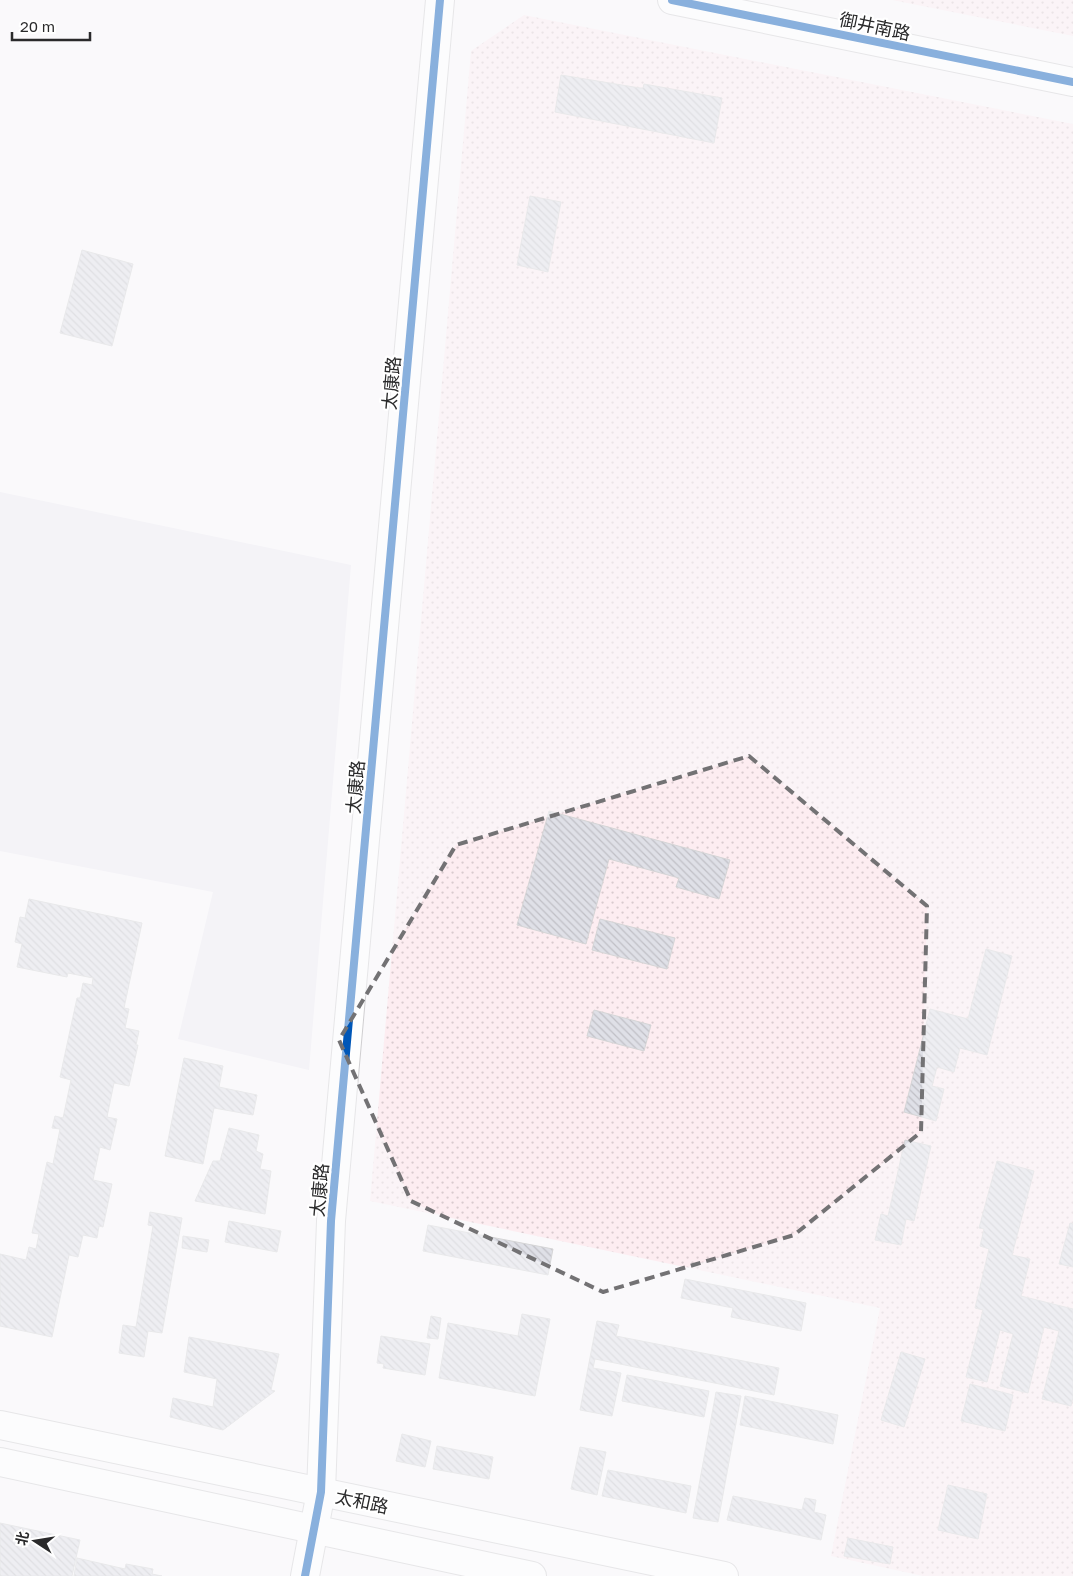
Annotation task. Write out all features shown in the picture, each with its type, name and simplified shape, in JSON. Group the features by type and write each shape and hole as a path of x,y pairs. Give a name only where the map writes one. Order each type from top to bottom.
{"street":[{"name":"太康路","path":"305,1576 321,1492 331,1220 440,0"},
{"name":"御井南路","path":"672,0 1073,82"},
{"name":"太和路","path":"0,1425 724,1576"},
{"path":"0,1462 532,1576"}],"highlighted area":[{"path":"749,756 927,906 921,1132 794,1235 603,1292 411,1201 339,1040 456,845"}],"shaded area":[{"path":"892,0 1073,0 1073,36"},
{"path":"524,15 1073,124 1073,1576 923,1576 831,1556 880,1308 370,1201 471,51"},
{"path":"0,492 351,565 309,1070 178,1039 213,892 0,851"}],"building":[{"path":"561,75 640,88 643,88 644,84 722,98 714,143 555,112"},
{"path":"530,196 561,202 548,272 517,265"},
{"path":"82,250 133,264 112,346 60,333"},
{"path":"549,811 730,860 719,899 676,887 679,878 609,859 586,944 517,925"},
{"path":"29,899 142,923 124,1008 129,1009 125,1028 139,1031 136,1045 138,1045 129,1086 114,1083 107,1117 117,1119 110,1150 100,1147 93,1180 112,1184 103,1227 99,1226 97,1238 83,1235 78,1257 69,1255 52,1337 0,1326 0,1254 26,1260 29,1247 36,1249 39,1234 32,1233 47,1162 53,1164 60,1129 52,1128 55,1116 63,1118 71,1080 60,1077 77,998 80,998 83,983 92,985 93,978 68,973 67,977 17,967 22,944 15,942 20,917 25,918"},
{"path":"600,919 675,938 667,969 592,950"},
{"path":"986,949 1012,956 987,1055 960,1048 954,1072 937,1067 932,1086 944,1089 936,1121 904,1112 930,1009 968,1019"},
{"path":"594,1010 651,1025 644,1051 587,1036"},
{"path":"184,1058 223,1066 219,1087 257,1095 253,1115 214,1108 203,1164 165,1156"},
{"path":"229,1128 259,1135 256,1151 263,1154 260,1169 271,1171 265,1214 195,1201 213,1161 220,1161"},
{"path":"905,1140 931,1146 914,1221 906,1219 901,1245 875,1240 881,1214 888,1216"},
{"path":"997,1161 1034,1171 1012,1255 1030,1259 1021,1296 1073,1309 1073,1397 1071,1406 1042,1399 1059,1331 1044,1327 1028,1393 1000,1386 1013,1334 1000,1330 987,1382 966,1377 983,1310 975,1308 989,1249 980,1246 984,1229 979,1228"},
{"path":"150,1212 182,1218 162,1333 148,1331 144,1357 119,1353 123,1325 136,1327 153,1226 148,1225"},
{"path":"229,1221 281,1231 277,1252 225,1242"},
{"path":"1070,1223 1073,1224 1073,1267 1059,1264"},
{"path":"428,1225 553,1249 548,1275 423,1251"},
{"path":"183,1236 209,1240 207,1252 182,1248"},
{"path":"685,1279 806,1303 801,1331 731,1317 733,1308 681,1298"},
{"path":"522,1314 550,1319 535,1396 439,1378 448,1323 518,1336"},
{"path":"431,1316 441,1318 438,1339 427,1338"},
{"path":"597,1321 619,1325 616,1336 779,1368 774,1395 595,1359 593,1368 621,1373 612,1416 580,1410"},
{"path":"381,1336 430,1344 425,1375 383,1368 384,1364 377,1363"},
{"path":"189,1337 279,1354 271,1390 275,1391 223,1430 170,1417 173,1398 213,1407 217,1379 184,1372"},
{"path":"901,1352 925,1359 904,1427 881,1420"},
{"path":"627,1375 709,1391 704,1417 622,1401"},
{"path":"970,1384 1013,1395 1005,1431 961,1421"},
{"path":"716,1392 741,1396 718,1522 693,1518"},
{"path":"745,1396 838,1415 833,1444 740,1425"},
{"path":"402,1434 431,1441 425,1467 396,1461"},
{"path":"437,1446 493,1457 489,1479 433,1469"},
{"path":"580,1447 606,1452 597,1495 571,1489"},
{"path":"608,1470 691,1486 686,1513 602,1496"},
{"path":"948,1485 987,1494 978,1539 938,1530"},
{"path":"733,1496 802,1510 805,1498 816,1500 814,1512 826,1515 821,1540 727,1520"},
{"path":"0,1523 80,1540 72,1576 0,1576"},
{"path":"848,1538 893,1547 890,1564 844,1556"},
{"path":"77,1558 125,1569 126,1564 153,1569 152,1574 162,1576 74,1576"}],"cycle path":[{"path":"305,1576 321,1492 331,1221 440,0"},
{"path":"672,0 1073,82"}]}
